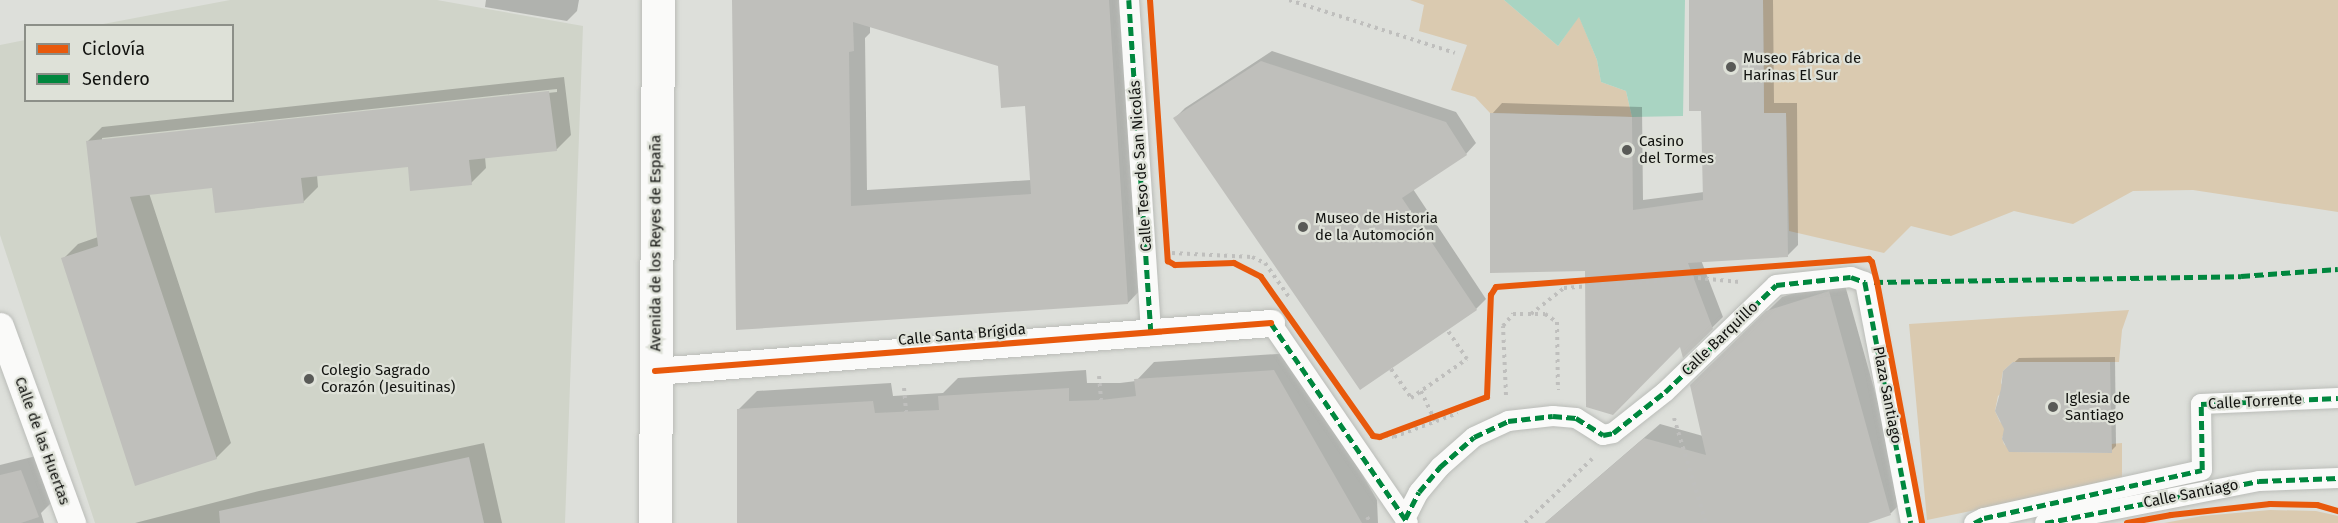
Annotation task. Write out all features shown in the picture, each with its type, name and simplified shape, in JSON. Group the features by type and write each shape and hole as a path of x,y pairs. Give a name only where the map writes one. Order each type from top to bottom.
{"main road":[{"name":"Avenida de los Reyes de España","path":"654,523 658,0"}],"street":[{"name":"Calle Teso de San Nicolás","path":"1129,0 1151,332"},
{"name":"Plaza Santiago","path":"1776,285 1851,277 1865,282 1911,523"},
{"name":"Calle Barquillo","path":"1407,521 1419,492 1440,467 1474,437 1508,421 1553,416 1576,418 1603,435 1619,429 1665,392 1776,285"},
{"name":"Calle Santa Brígida","path":"655,371 1271,323"},
{"path":"1271,323 1407,521"},
{"name":"Calle de las Huertas","path":"0,326 72,523"},
{"name":"Calle Torrente","path":"1974,523 1984,518 2202,470 2201,404 2338,398"},
{"name":"Calle Santiago","path":"2045,523 2259,481 2338,478"}],"path":[{"path":"1289,0 1455,53"},
{"path":"1166,241 1168,261"},
{"path":"1210,264 1239,265"},
{"path":"1558,282 1711,270"},
{"path":"1531,314 1564,288 1698,278 1776,285"},
{"path":"1391,369 1411,398 1467,359 1448,331"},
{"path":"1099,376 1101,400"},
{"path":"904,388 906,412"},
{"path":"1421,391 1434,418"},
{"path":"1665,392 1706,523"},
{"path":"1376,438 1464,409"},
{"path":"1367,517 1371,523"}],"shaded area":[{"name":"Colegio Sagrado Corazón (Jesuitinas)","path":"230,0 437,0 583,26 565,523 95,523 0,235 0,45 24,40 24,102 234,102 234,24 103,24"},
{"path":"1410,0 1504,0 1558,46 1579,16 1597,60 1601,82 1626,91 1632,117 1490,113 1475,97 1451,90 1467,45 1419,31 1424,5"},
{"path":"1504,0 1685,0 1683,116 1632,117 1626,91 1601,82 1597,60 1579,17 1558,46"},
{"path":"1763,0 2338,0 2338,212 2193,190 2133,191 2073,224 2014,211 1951,236 1911,226 1884,253 1789,231 1786,113 1764,113"},
{"path":"2129,310 2122,330 2119,362 2013,362 2003,371 2001,383 2005,390 1998,396 1995,411 2000,422 2007,426 2002,438 2004,444 2013,452 2111,453 2111,444 2122,443 2122,480 1927,520 1909,324"},
{"path":"2270,510 2316,511 2338,516 2338,523 2164,523 2202,516"}],"building":[{"path":"732,0 1109,0 1128,304 736,330","holes":["853,22 998,66 1001,108 1025,106 1031,194 851,206 849,52 854,51"]},
{"path":"1689,0 1763,0 1764,113 1786,113 1788,257 1688,263 1713,329 1683,358 1680,347 1613,415 1586,407 1585,271 1490,273 1490,113 1632,117 1633,210 1703,200 1701,111 1689,111"},
{"name":"Museo de Historia de la Automoción","path":"1261,61 1446,122 1467,155 1402,198 1477,310 1360,390 1173,118"},
{"path":"549,91 557,151 469,160 472,185 410,191 408,167 301,178 304,203 215,213 212,188 130,197 217,459 135,486 61,258 98,246 86,141"},
{"path":"1829,291 1891,515 1868,523 1545,523 1644,438 1706,455 1690,385 1766,311"},
{"name":"Iglesia de Santiago","path":"2013,362 2110,362 2112,453 2009,452 2002,439 2004,429 1995,411 2003,371"},
{"path":"1274,370 1362,523 737,523 737,409 873,401 875,413 939,410 938,396 1069,388 1069,401 1101,400 1136,396 1134,379"},
{"path":"469,457 484,523 220,523 219,511"},
{"path":"21,470 39,517 21,523 0,523 0,475"}],"marked path":[{"path":"1129,0 1151,332"},
{"path":"1874,282 2241,276 2338,269"},
{"path":"1405,519 1419,492 1440,467 1474,437 1508,421 1553,416 1576,418 1603,435 1613,433 1665,392 1776,285 1851,277 1865,282 1911,523"},
{"path":"1271,323 1408,523"},
{"path":"1974,523 1984,518 2202,470 2201,404 2338,398"},
{"path":"2045,523 2259,481 2338,478"}],"cycle path":[{"path":"1150,0 1168,261 1175,265 1234,263 1261,277 1373,436 1380,437 1487,397 1491,295 1496,287 1869,259 1872,262 1877,282 1922,523"},
{"path":"655,371 1271,323"},
{"path":"2127,523 2171,515 2270,504 2317,505 2338,511"}],"place":[{"name":"Museo Fábrica de Harinas El Sur","path":"1731,67"},
{"name":"Casino del Tormes","path":"1627,150"},
{"name":"Museo de Historia de la Automoción","path":"1303,227"},
{"name":"Colegio Sagrado Corazón (Jesuitinas)","path":"309,379"},
{"name":"Iglesia de Santiago","path":"2053,407"}]}
